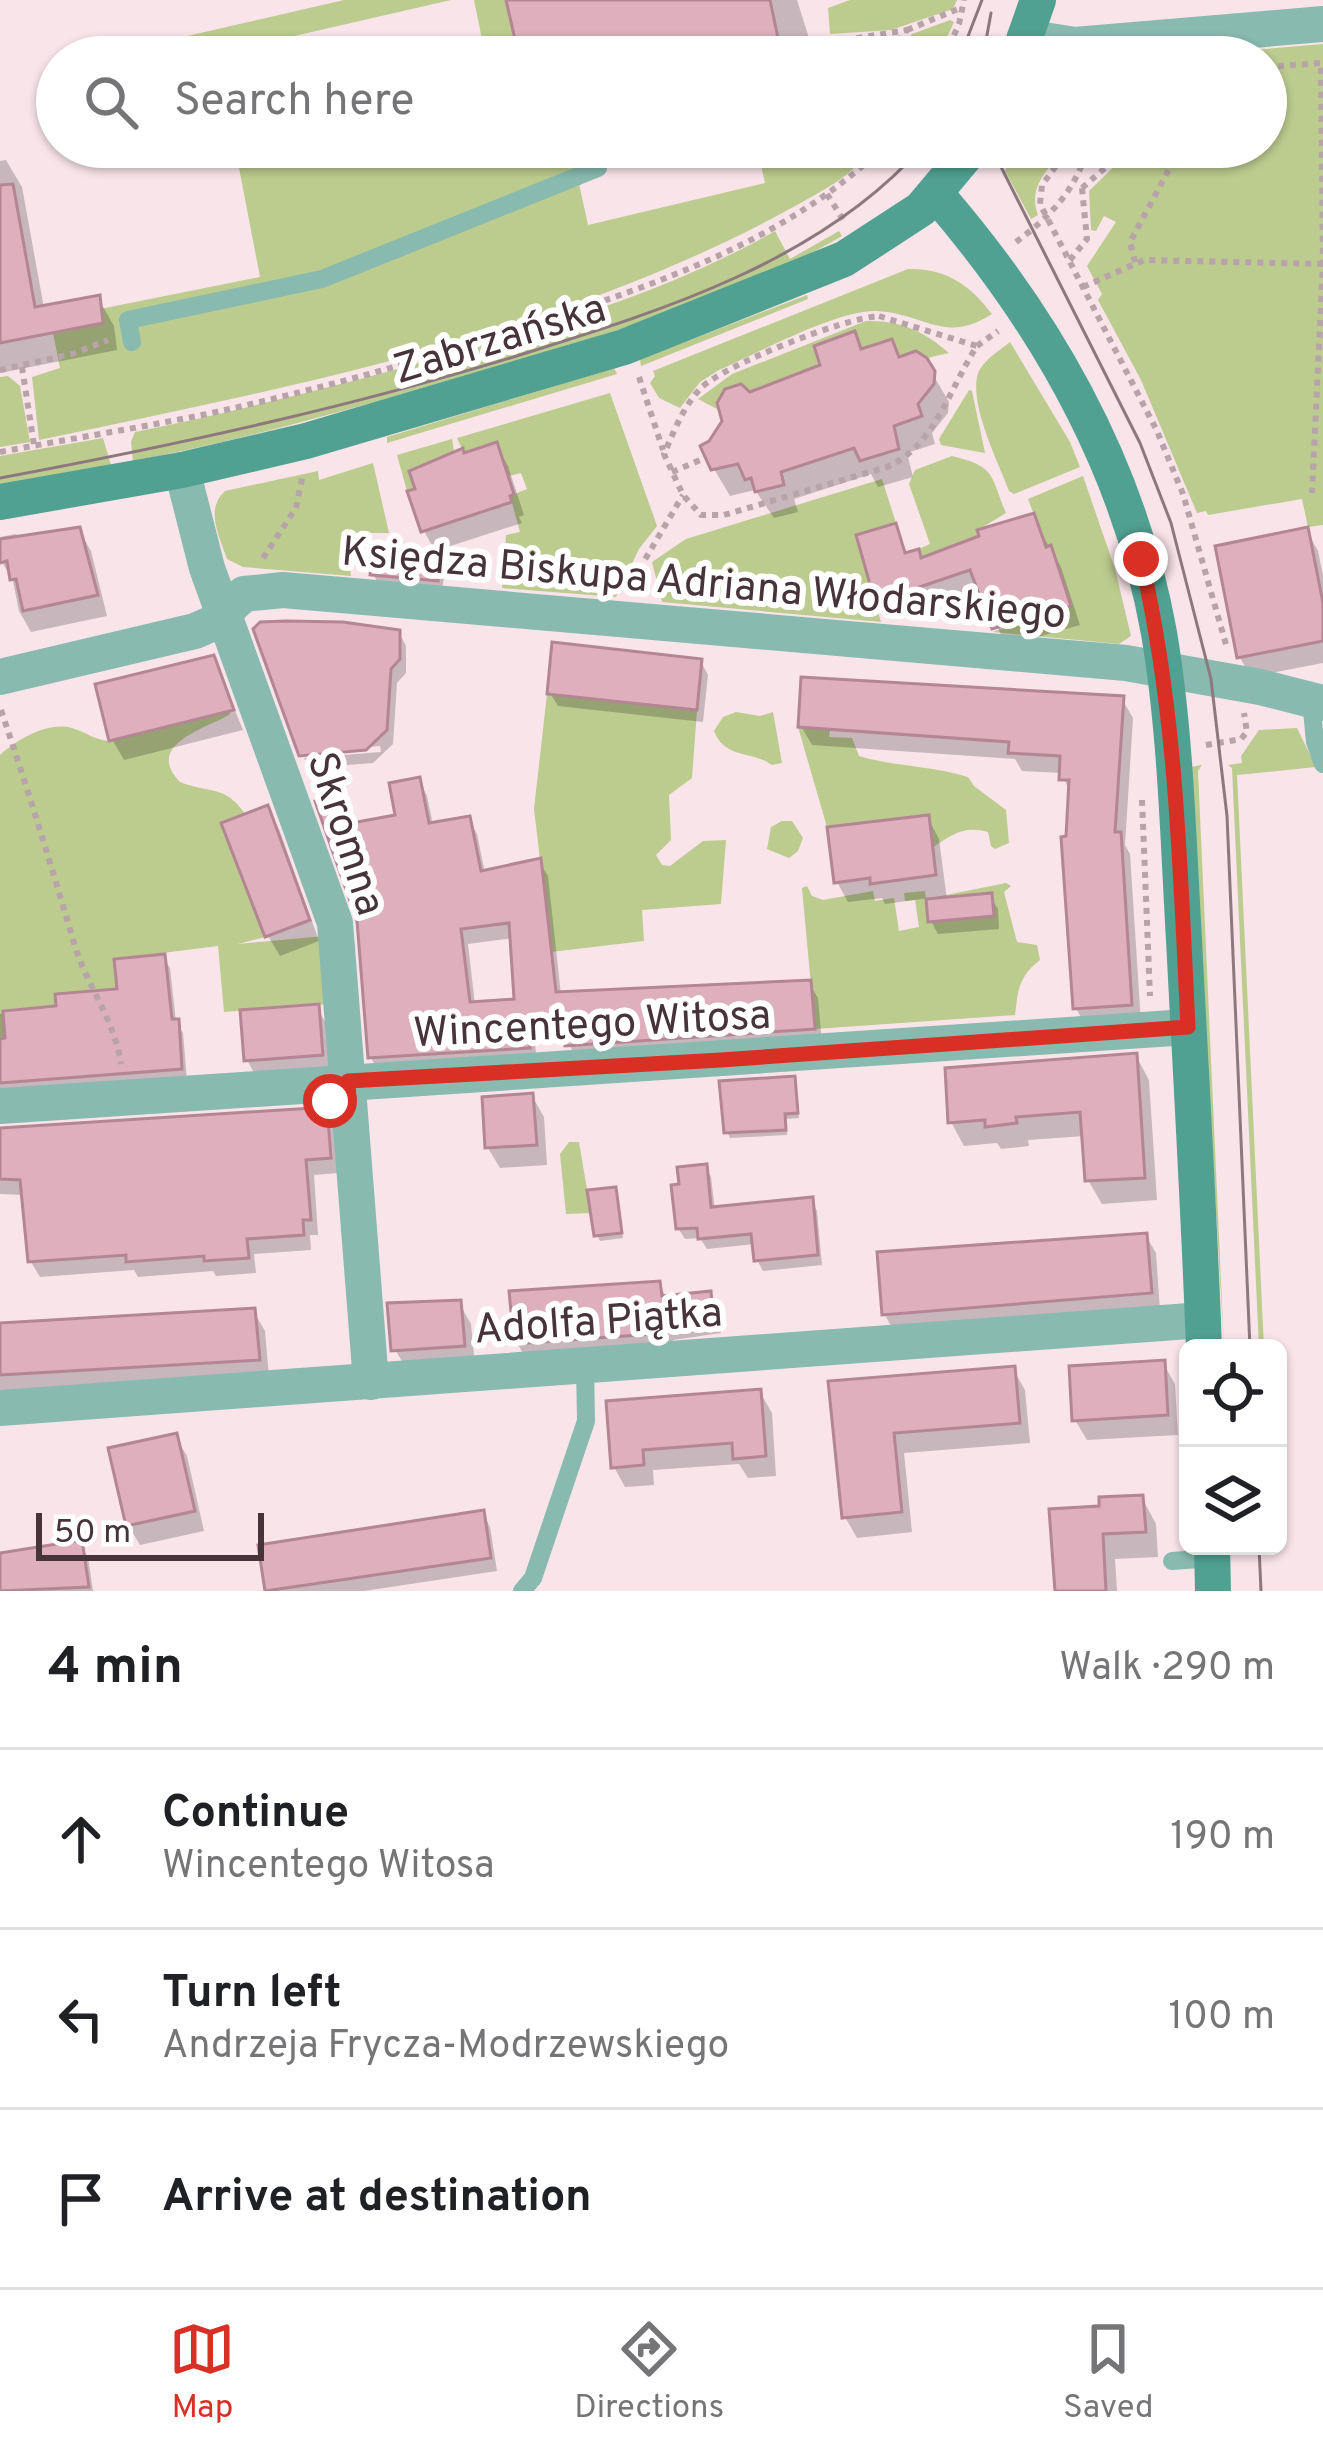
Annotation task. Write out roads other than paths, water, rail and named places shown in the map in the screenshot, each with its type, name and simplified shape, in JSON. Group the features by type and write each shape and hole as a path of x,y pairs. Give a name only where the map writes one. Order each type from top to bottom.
{"main road":[{"path":"1025,36 1038,0"},
{"name":"Zabrzańska","path":"0,502 182,470 431,407 624,347 844,259 886,234 936,194 957,168"},
{"path":"936,194 1028,311 1085,409 1122,496 1141,559 1164,671 1173,746 1204,1334"}],"street":[{"path":"1187,36 1323,25"},
{"name":"Skromna","path":"182,470 207,568 335,923 370,1382"},
{"name":"Księdza Biskupa Adriana Włodarskiego","path":"224,611 236,598 251,592 316,592 953,638 1126,663 1317,702"},
{"path":"0,677 195,631 224,611"},
{"name":"Wincentego Witosa","path":"0,1106 1188,1027"},
{"name":"Adolfa Piątka","path":"0,1408 585,1365 1204,1334"}],"lane":[{"path":"132,342 128,320 322,279 598,168"},
{"path":"1317,702 1315,742 1323,764"},
{"path":"522,1591 533,1578 586,1421 585,1365"},
{"path":"1172,1561 1214,1574"}],"tram line":[{"path":"968,36 982,0"},
{"path":"987,36 991,13"},
{"path":"0,478 329,408 631,319 738,277 789,251 837,221 901,168"},
{"path":"1002,168 1140,443 1171,523 1211,679 1227,816 1250,1339"},
{"path":"1259,1555 1261,1591"}]}
